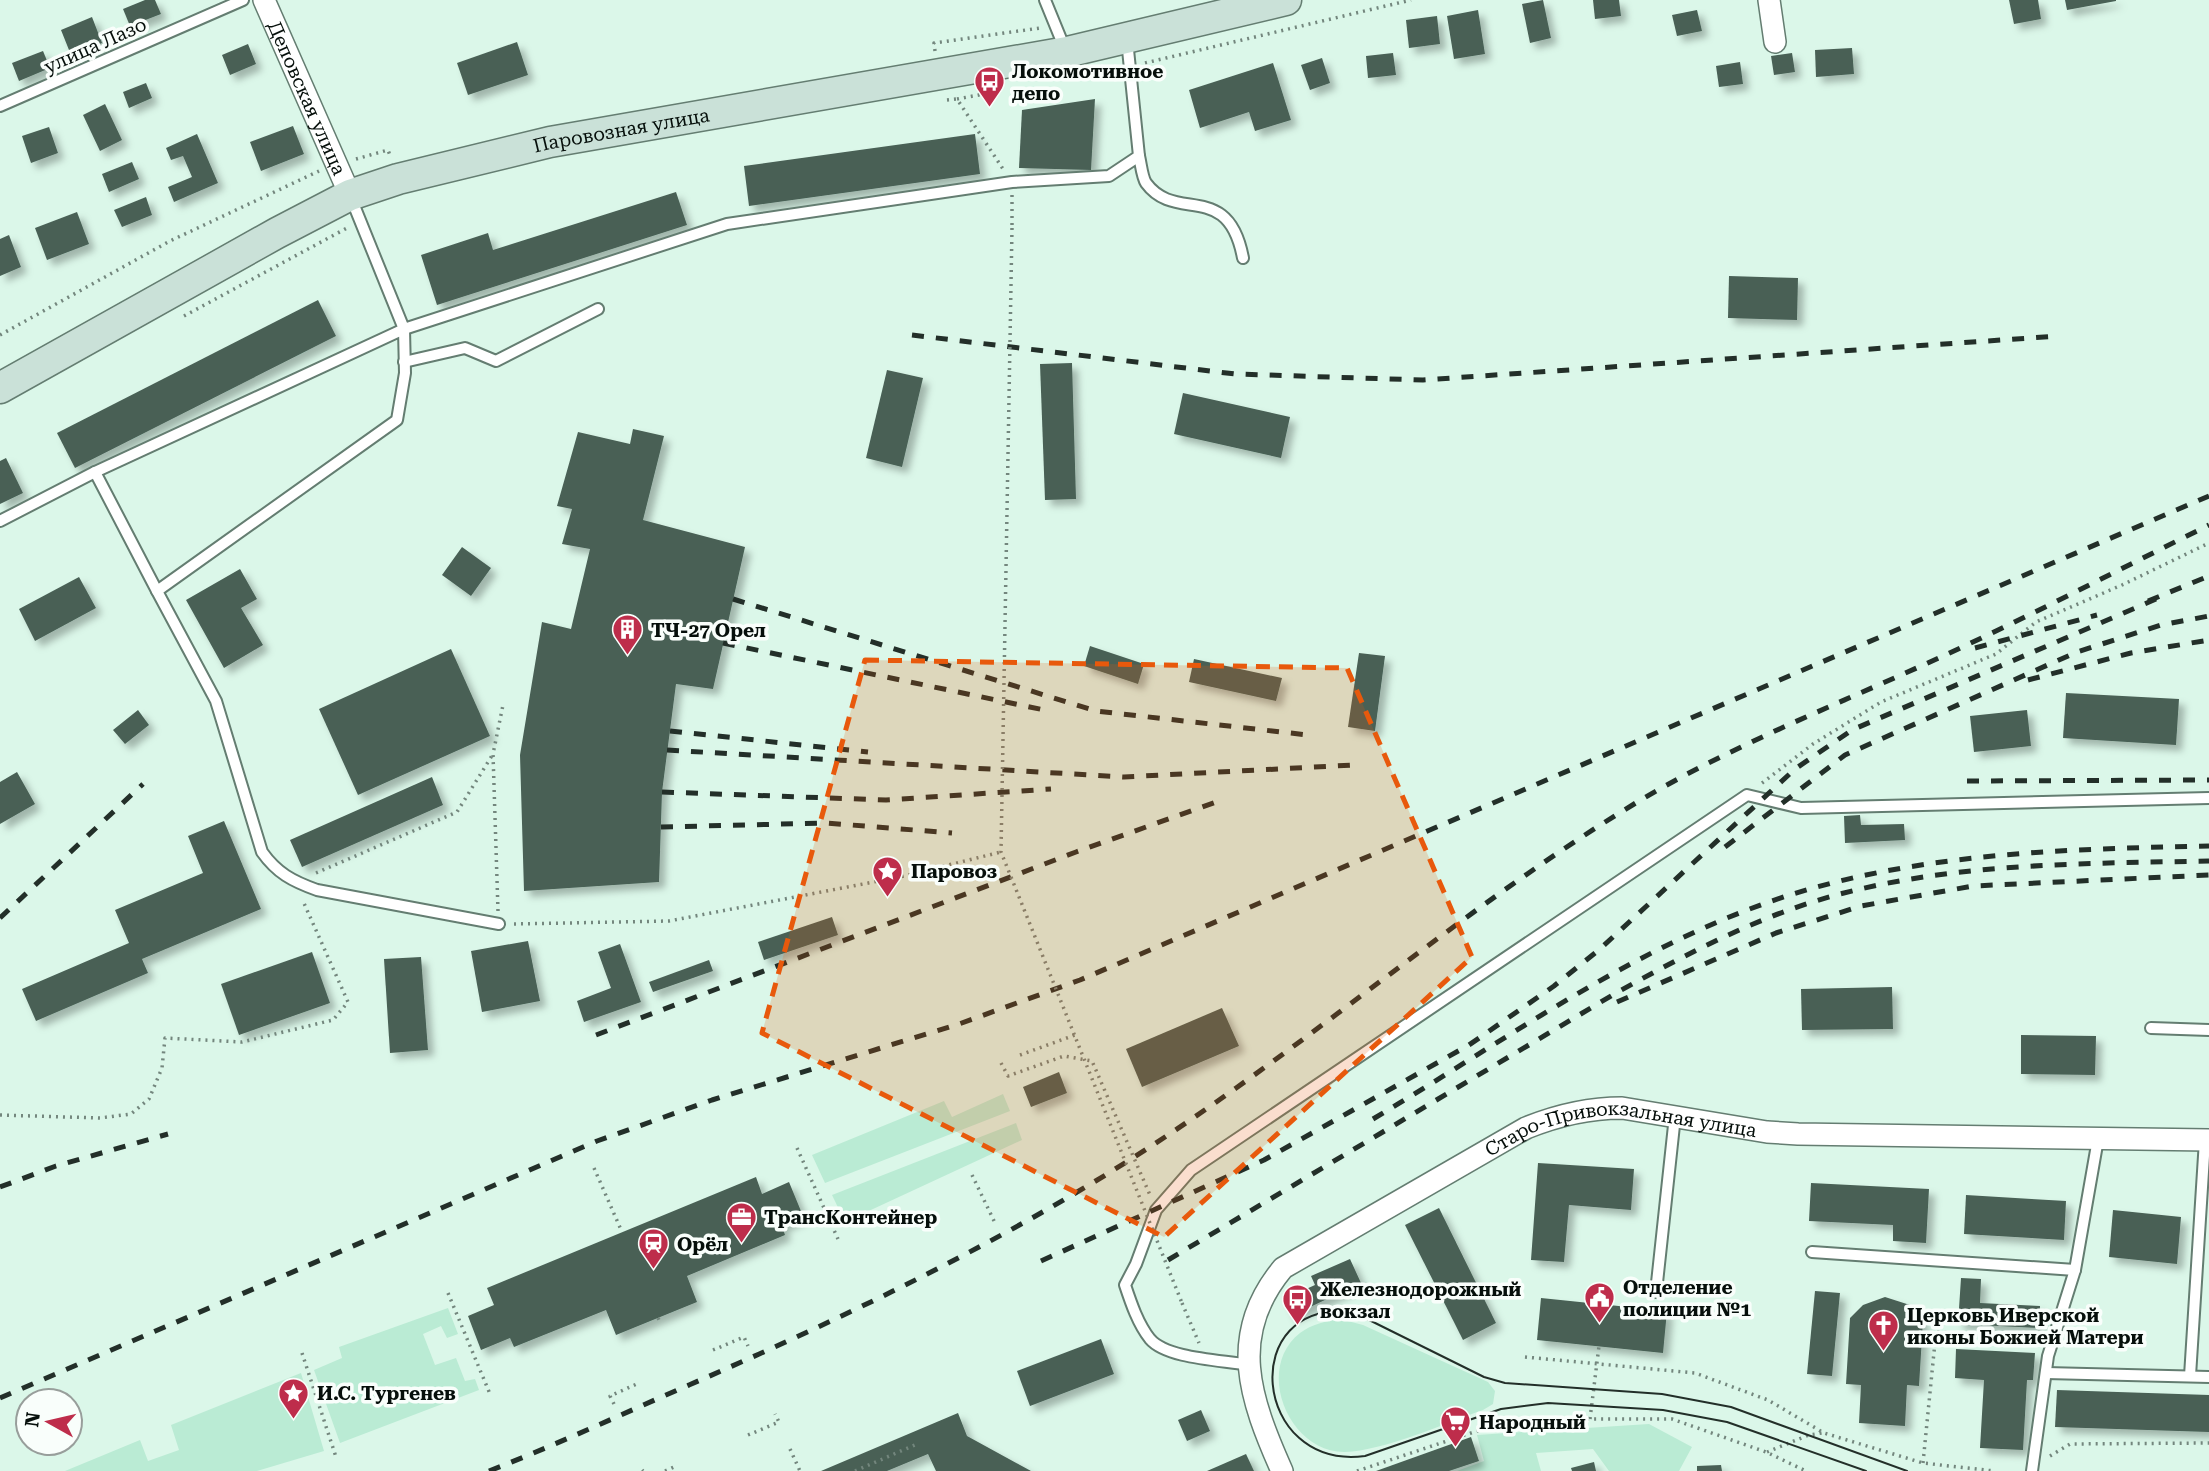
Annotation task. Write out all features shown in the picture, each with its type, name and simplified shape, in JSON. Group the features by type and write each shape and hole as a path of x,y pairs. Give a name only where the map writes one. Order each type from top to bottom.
{"main road":[{"name":"Паровозная улица","path":"0,388 350,195 398,179 550,142 1069,65 1129,53 1286,0"}],"street":[{"name":"Деповская улица","path":"264,0 350,195"},
{"path":"1769,0 1775,42"},
{"name":"Старо-Привокзальная улица","path":"1282,1471 1257,1415 1249,1365 1250,1335 1258,1307 1268,1286 1283,1268 1526,1128 1550,1118 1598,1108 1622,1108 1798,1134 2207,1140"}],"lane":[{"name":"улица Лазо","path":"0,106 243,0"},
{"path":"1045,0 1069,65"},
{"path":"1129,53 1139,156 1146,182 1163,197 1211,208 1228,218 1240,240 1243,258"},
{"path":"0,520 96,472 404,329 727,224 1012,182 1109,176 1139,156"},
{"path":"157,591 397,419 404,362 404,329 350,195"},
{"path":"404,362 465,348 496,361 598,309"},
{"path":"96,472 216,701 262,852 276,871 317,890 499,925"},
{"path":"1249,1365 1179,1355 1152,1341 1136,1316 1125,1285 1136,1264 1156,1210 1191,1170 1747,795 1801,808 2209,798"},
{"path":"2151,1028 2209,1030"},
{"path":"1656,1292 1675,1116"},
{"path":"2032,1471 2046,1373 2053,1338 2075,1270 2098,1139"},
{"path":"2190,1376 2207,1140"},
{"path":"1812,1252 2075,1270"},
{"path":"2197,1267 2209,1267"},
{"path":"2046,1373 2209,1377"}],"path":[{"path":"1069,65 1411,0"},
{"path":"937,102 1008,89"},
{"path":"957,99 1012,182 1001,852 1192,1327"},
{"path":"0,335 170,241 335,164 388,150 398,179"},
{"path":"1747,795 1812,744 1881,702 1996,654 2036,622 2209,543"},
{"path":"503,705 493,754 499,925 669,921 900,877 1001,852"},
{"path":"0,1115 100,1118 131,1114 149,1100 162,1068 165,1038 242,1042 333,1020 348,1002 295,882 457,812 493,754"},
{"path":"1020,1055 1075,1035"},
{"path":"1001,1063 1008,1076 1064,1056 1092,1061 1156,1210"},
{"path":"797,1148 838,1239"},
{"path":"594,1168 622,1232"},
{"path":"972,1175 996,1225"},
{"path":"448,1293 490,1394"},
{"path":"658,1318 661,1324"},
{"path":"1923,1463 1936,1332 2053,1338"},
{"path":"713,1350 744,1337 748,1346"},
{"path":"1590,1419 1599,1346"},
{"path":"302,1353 336,1457"},
{"path":"1525,1357 1695,1373 1768,1399 1824,1433 1923,1463 1994,1471"},
{"path":"614,1404 610,1396 639,1383"},
{"path":"748,1435 779,1422 775,1414"},
{"path":"1357,1471 1495,1425 1538,1419 1672,1419 1766,1452 1806,1471"},
{"path":"1766,1452 1809,1435 1824,1433"},
{"path":"2042,1464 2058,1448 2070,1444 2209,1443"},
{"path":"855,1471 917,1444"},
{"path":"790,1449 800,1471"},
{"path":"665,1471 674,1467"}],"highlighted area":[{"path":"865,660 1347,668 1472,957 1164,1237 762,1033"}],"green space":[{"path":"1003,1094 1010,1111 825,1183 812,1155 944,1101 952,1117"},
{"path":"1016,1123 1022,1140 845,1222 832,1195"},
{"path":"448,1308 458,1334 447,1338 441,1326 423,1334 435,1365 456,1358 465,1381 475,1379 479,1390 340,1443 314,1370 342,1358 339,1347"},
{"path":"1340,1319 1363,1325 1488,1382 1495,1391 1493,1404 1396,1442 1345,1452 1325,1449 1308,1439 1294,1424 1284,1406 1279,1387 1280,1367 1286,1348 1300,1333 1319,1323"},
{"path":"301,1373 324,1451 257,1471 65,1471 140,1440 148,1461 179,1450 171,1425"},
{"path":"1649,1424 1692,1447 1679,1471 1609,1471 1593,1449 1536,1453 1541,1471 1457,1471 1484,1461 1477,1435"}],"building":[{"path":"145,0 155,0 161,14 130,26 123,9"},
{"path":"1543,0 1551,38 1530,43 1522,4"},
{"path":"1593,0 1619,0 1621,16 1595,19"},
{"path":"2009,0 2038,0 2041,19 2014,24"},
{"path":"2065,0 2116,0 2116,1 2067,10"},
{"path":"1478,10 1485,54 1454,59 1447,16"},
{"path":"1697,10 1702,31 1677,36 1672,15"},
{"path":"1437,16 1440,44 1409,48 1406,20"},
{"path":"92,17 102,43 71,55 61,30"},
{"path":"517,42 528,75 468,95 457,63"},
{"path":"248,44 256,64 230,75 222,55"},
{"path":"1852,48 1854,74 1816,77 1815,50"},
{"path":"43,51 50,68 19,81 12,63"},
{"path":"1393,53 1396,75 1368,78 1366,56"},
{"path":"1792,53 1795,72 1774,75 1771,56"},
{"path":"1322,58 1330,83 1310,90 1301,65"},
{"path":"1740,62 1743,84 1719,87 1716,66"},
{"path":"1273,63 1291,120 1255,131 1249,112 1200,128 1189,90"},
{"path":"146,83 152,98 129,108 123,92"},
{"path":"1095,99 1091,170 1019,168 1022,110"},
{"path":"105,104 122,140 100,151 83,115"},
{"path":"293,126 304,154 261,171 250,142"},
{"path":"49,127 58,153 31,163 22,136"},
{"path":"197,134 218,183 174,202 168,187 192,177 183,156 171,160 166,148"},
{"path":"975,134 980,174 749,206 744,166"},
{"path":"132,162 139,179 109,192 102,174"},
{"path":"676,192 687,225 437,305 421,255 488,233 493,250"},
{"path":"146,197 152,215 122,227 114,210"},
{"path":"77,212 89,244 47,260 35,228"},
{"path":"9,235 21,267 0,276 0,239"},
{"path":"1729,276 1798,278 1797,320 1728,318"},
{"path":"318,300 336,336 75,468 57,433"},
{"path":"1072,363 1076,499 1045,500 1040,364"},
{"path":"887,370 923,378 902,467 866,458"},
{"path":"1183,393 1290,417 1281,458 1174,434"},
{"name":"ТЧ-27 Орел","path":"633,429 664,436 643,520 745,547 713,689 676,684 662,792 659,882 524,891 520,755 542,622 571,629 590,549 562,544 572,509 557,506 578,432 630,444"},
{"path":"6,458 23,493 0,504 0,461"},
{"path":"462,547 491,568 471,596 442,575"},
{"path":"240,569 257,599 241,608 263,645 224,668 186,600"},
{"path":"79,577 96,608 35,641 19,609"},
{"path":"1090,646 1144,664 1138,684 1084,666"},
{"path":"451,649 490,736 358,795 319,709"},
{"path":"1359,653 1385,656 1375,731 1348,727"},
{"path":"1194,659 1282,678 1276,701 1189,682"},
{"path":"2066,693 2179,699 2176,745 2063,738"},
{"path":"138,710 149,725 125,744 113,730"},
{"path":"2027,710 2031,746 1974,752 1970,716"},
{"path":"17,772 35,804 0,824 0,782"},
{"path":"432,777 443,805 302,867 290,840"},
{"path":"1860,815 1861,825 1904,824 1905,840 1845,843 1844,816"},
{"path":"224,821 261,909 142,959 148,973 36,1021 22,989 129,943 115,910 203,873 188,836"},
{"path":"832,917 838,935 764,960 758,942"},
{"path":"528,941 540,1001 482,1012 471,951"},
{"path":"620,944 641,1002 584,1022 577,1001 611,988 598,952"},
{"path":"312,952 330,1003 239,1035 221,984"},
{"path":"421,957 428,1050 390,1053 384,959"},
{"path":"709,960 713,971 653,992 649,982"},
{"path":"1892,987 1893,1029 1802,1030 1801,989"},
{"path":"1222,1008 1239,1046 1142,1087 1126,1049"},
{"path":"2021,1035 2096,1036 2095,1075 2021,1074"},
{"path":"1059,1072 1067,1093 1031,1107 1023,1087"},
{"path":"1538,1163 1634,1169 1631,1210 1569,1205 1564,1262 1531,1260"},
{"name":"Орёл","path":"756,1177 762,1194 789,1182 803,1216 782,1226 785,1235 687,1276 697,1302 616,1335 606,1310 514,1347 510,1338 481,1350 468,1316 494,1305 487,1288"},
{"path":"1811,1183 1929,1189 1926,1243 1893,1241 1893,1225 1809,1221"},
{"path":"1966,1195 2066,1201 2064,1240 1964,1234"},
{"path":"1439,1208 1496,1323 1463,1340 1405,1225"},
{"path":"2113,1210 2181,1217 2177,1264 2109,1257"},
{"path":"1350,1259 1361,1283 1291,1316 1284,1299 1315,1285 1311,1276"},
{"path":"1961,1278 1981,1279 1980,1303 2040,1306 2039,1328 1958,1324"},
{"path":"1815,1291 1840,1293 1832,1376 1807,1374"},
{"name":"Церковь Иверской иконы Божией Матери","path":"1885,1297 1913,1306 1923,1321 1919,1386 1907,1385 1905,1426 1859,1423 1861,1385 1846,1384 1850,1318 1863,1305"},
{"path":"1541,1298 1667,1311 1663,1353 1537,1340"},
{"path":"1101,1339 1114,1374 1030,1406 1017,1371"},
{"path":"1956,1349 2035,1353 2033,1380 2027,1380 2023,1450 1980,1448 1984,1380 1955,1378"},
{"path":"2057,1390 2209,1395 2209,1432 2055,1427"},
{"path":"1201,1410 1210,1431 1187,1441 1178,1420"},
{"path":"958,1413 967,1436 1031,1471 936,1471 928,1454 887,1471 821,1471"},
{"name":"Народный","path":"1471,1437 1479,1461 1449,1471 1376,1471"},
{"path":"1246,1454 1254,1471 1207,1471"},
{"path":"1594,1462 1596,1471 1572,1471 1571,1468"},
{"path":"1721,1465 1722,1471 1697,1471 1697,1466"}],"tram line":[{"path":"1866,1471 1727,1422 1663,1410 1548,1403 1501,1409 1365,1456 1327,1454 1299,1438 1281,1413 1273,1384 1276,1355 1290,1331 1315,1315 1353,1312 1484,1377 1505,1383 1662,1394 1731,1407 1907,1471"}],"railway":[{"path":"912,335 1235,374 1423,380 2059,336"},
{"path":"0,1398 597,1141 712,1100 959,1024 1080,980 2209,496"},
{"path":"489,1471 797,1337 904,1286 1009,1231 1112,1171 1180,1127 1505,890 1639,801 1750,742 1976,640 2209,525"},
{"path":"2148,601 2209,576"},
{"path":"733,599 1096,711 1308,735"},
{"path":"1041,1261 1264,1160 1469,1045 1554,986 1600,949 1795,769 1852,730 2156,599"},
{"path":"1975,648 2097,615"},
{"path":"1725,847 1845,755 2077,652 2161,625 2209,616"},
{"path":"2028,680 2131,653 2209,640"},
{"path":"723,643 1049,711"},
{"path":"670,731 868,752"},
{"path":"667,750 1124,777 1354,765"},
{"path":"1967,781 2209,780"},
{"path":"0,918 143,784"},
{"path":"662,792 886,800 1051,789"},
{"path":"596,1035 1076,852 1216,802"},
{"path":"661,827 826,823 952,833"},
{"path":"1373,1119 1613,973 1663,947 1766,903 1819,886 1929,864 2041,852 2209,846"},
{"path":"1168,1260 1616,993 1710,944 1768,918 1820,900 1929,876 2041,866 2209,861"},
{"path":"1617,1002 1776,933 1861,906 1973,886 2209,875"},
{"path":"0,1187 56,1166 168,1134"}],"place":[{"name":"Локомотивное депо","path":"989,109"},
{"name":"ТЧ-27 Орел","path":"628,657"},
{"name":"Паровоз","path":"888,898"},
{"name":"ТрансКонтейнер","path":"741,1244"},
{"name":"Орёл","path":"654,1271"},
{"name":"Отделение полиции №1","path":"1600,1325"},
{"name":"Железнодорожный вокзал","path":"1297,1327"},
{"name":"Церковь Иверской иконы Божией Матери","path":"1884,1353"},
{"name":"И.С. Тургенев","path":"294,1420"},
{"name":"Народный","path":"1456,1449"}]}
